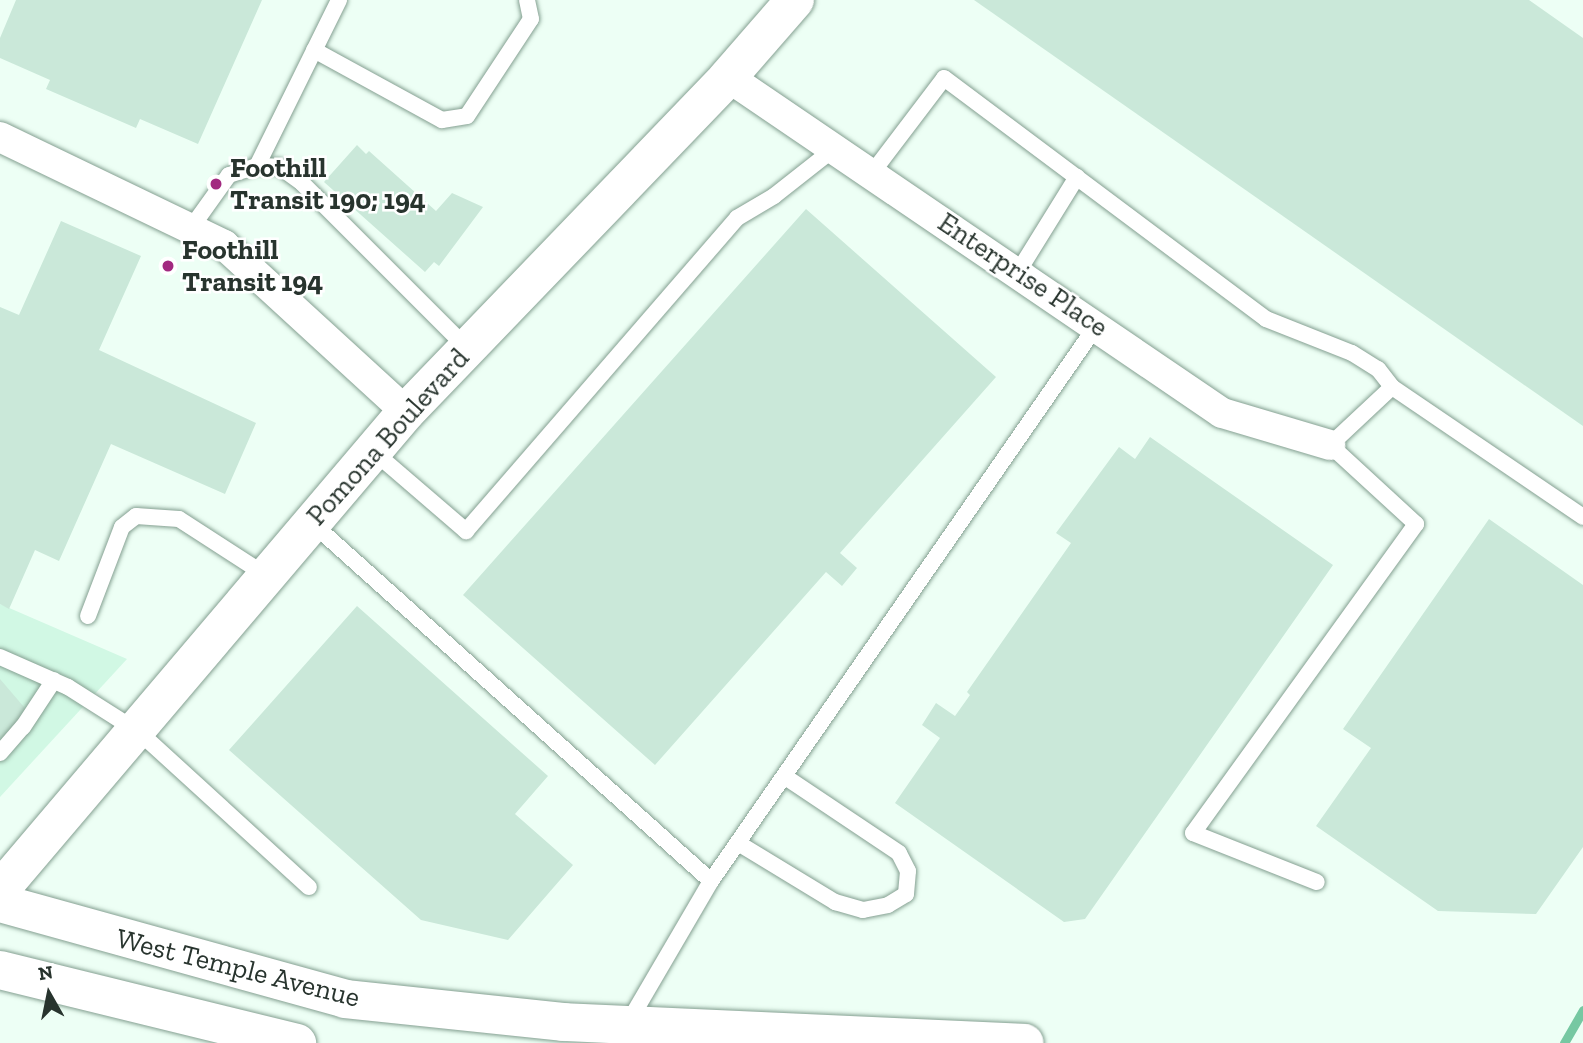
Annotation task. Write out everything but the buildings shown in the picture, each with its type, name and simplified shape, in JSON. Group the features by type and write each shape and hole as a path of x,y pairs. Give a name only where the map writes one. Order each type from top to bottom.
{"main road":[{"name":"Pomona Boulevard","path":"0,890 139,732 405,412 728,77 795,0"},
{"name":"West Temple Avenue","path":"0,903 345,999 626,1025 1025,1043"},
{"name":"West Temple Avenue","path":"0,970 297,1043"}],"street":[{"name":"Enterprise Place","path":"728,77 1097,325 1222,413 1330,445"},
{"path":"0,137 224,245 405,412"}],"lane":[{"path":"257,166 339,0"},
{"path":"314,50 442,120 467,116 531,19 527,0"},
{"path":"872,173 944,78 1266,319 1352,353 1378,369 1392,387 1583,517"},
{"path":"373,451 466,531 737,218 774,196 835,148"},
{"path":"191,228 229,176 257,166 280,167 302,183 467,348"},
{"path":"1018,272 1077,177"},
{"path":"626,1025 712,881 1097,325"},
{"path":"1317,882 1194,833 1416,524 1330,445 1392,387"},
{"path":"88,615 122,527 136,516 179,519 267,576"},
{"path":"311,522 712,881"},
{"path":"0,657 54,680 139,732 309,887"},
{"path":"0,753 54,680"},
{"path":"738,843 835,902 863,910 888,905 906,894 908,871 899,853 784,776"}],"shaded area":[{"path":"0,604 127,659 0,797"}],"waterway":[{"path":"1564,1043 1583,1010"}],"place":[{"name":"Foothill Transit 190; 194","path":"216,184"},
{"name":"Foothill Transit 194","path":"168,266"}]}
